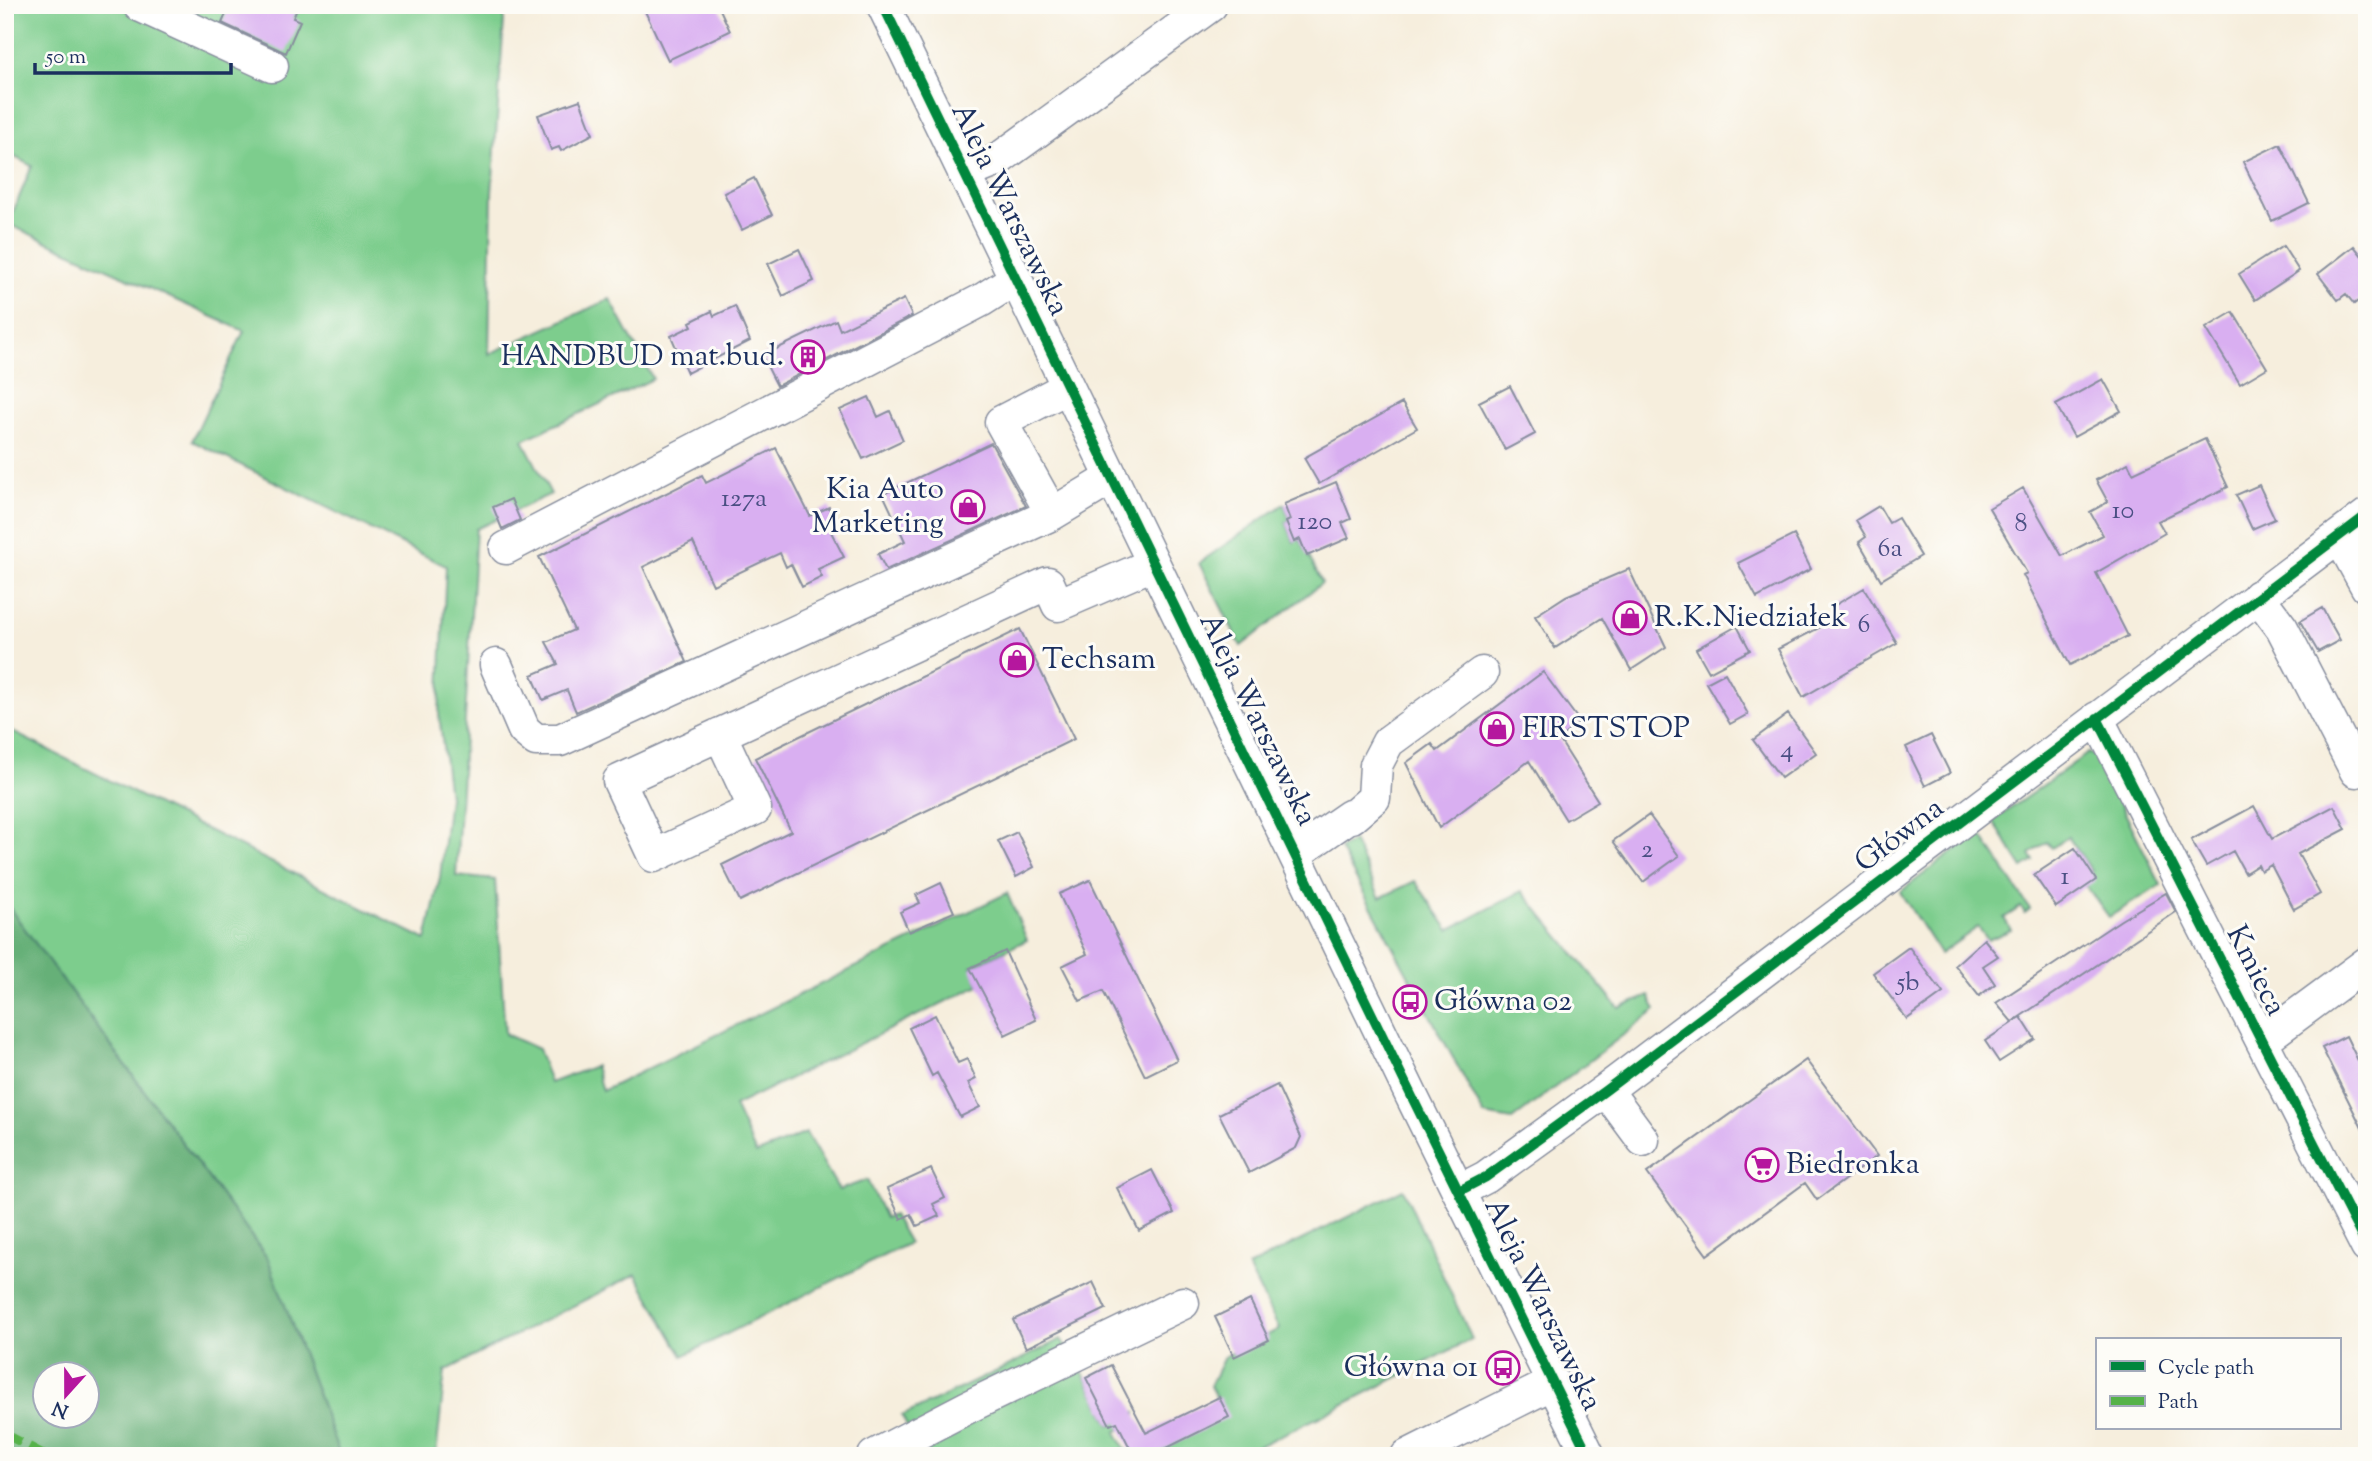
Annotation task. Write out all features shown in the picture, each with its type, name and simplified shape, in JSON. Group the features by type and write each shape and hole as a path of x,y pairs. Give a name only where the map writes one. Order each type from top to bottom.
{"street":[{"path":"139,5 272,66"},
{"name":"Aleja Warszawska","path":"883,5 1589,1456"},
{"path":"964,174 996,161 1211,5"},
{"path":"506,548 982,300 1015,279"},
{"path":"1052,514 1001,422 1068,387"},
{"path":"496,665 524,730 536,740 560,740 1052,514 1112,478"},
{"name":"Główna","path":"1459,1191 1486,1177 1606,1090 2367,515"},
{"path":"2339,537 2367,587"},
{"path":"720,734 1048,583 1058,605 1153,564"},
{"path":"2258,596 2282,628 2356,771"},
{"path":"1295,854 1352,817 1374,798 1376,765 1388,742 1482,673"},
{"name":"Kmieca","path":"2097,718 2367,1247"},
{"path":"2263,1040 2367,963"},
{"path":"1606,1090 1643,1140"},
{"path":"874,1456 968,1407 1183,1303"},
{"path":"1407,1456 1553,1383"}],"green space":[{"path":"5,5 505,5 492,193 489,354 610,299 653,379 523,440 551,494 476,529 456,876 495,880 505,1034 538,1049 550,1083 595,1066 602,1091 1007,893 1027,940 971,967 979,985 734,1106 756,1154 806,1133 839,1190 867,1180 885,1218 893,1215 909,1243 683,1356 636,1274 445,1371 436,1456 340,1456 268,1259 5,902 5,728 426,940 440,877 449,797 439,714 446,566 192,441 244,331 8,224 32,166 5,152"},
{"path":"1284,504 1290,520 1286,522 1294,542 1300,539 1322,583 1241,646 1199,563"},
{"path":"2088,753 2097,757 2161,885 2109,917 2081,879 2092,871 2068,837 2052,848 2047,842 2030,854 2034,861 2023,868 1993,821"},
{"path":"1979,832 2030,909 2025,913 2021,907 2004,918 2011,930 1988,940 1978,927 1940,954 1900,892"},
{"path":"1353,841 1380,898 1415,881 1449,930 1522,891 1619,1008 1649,996 1656,1010 1512,1120 1484,1115 1340,849"},
{"path":"5,902 268,1259 340,1456 5,1456"},
{"path":"1403,1189 1472,1339 1238,1456 1136,1456 1222,1409 1210,1386 1224,1357 1279,1329 1248,1267"},
{"path":"1061,1339 1086,1378 1110,1425 1136,1412 1135,1421 1116,1432 1129,1456 921,1456 902,1416"}],"building":[{"path":"230,5 299,5 293,18 300,21 286,53 222,23"},
{"path":"642,5 718,5 730,31 668,60"},
{"path":"580,100 593,134 561,151 559,147 551,150 538,115"},
{"path":"2280,144 2309,203 2272,221 2243,162"},
{"path":"754,178 772,215 742,230 724,193"},
{"path":"2283,246 2299,271 2255,300 2239,274"},
{"path":"2354,246 2367,262 2367,294 2354,304 2346,294 2338,300 2318,274"},
{"path":"799,249 814,281 783,296 768,264"},
{"path":"904,299 912,316 777,386 762,356 836,320 840,330"},
{"path":"735,306 750,341 687,373 671,336 692,326 690,322 712,311 714,316"},
{"path":"2233,312 2267,368 2240,384 2206,328"},
{"path":"2103,379 2121,411 2074,437 2056,405"},
{"path":"1510,386 1535,434 1505,450 1479,402"},
{"path":"869,397 878,417 890,411 903,440 863,459 840,410"},
{"path":"1402,403 1417,428 1319,484 1304,458"},
{"path":"2205,439 2228,487 2158,521 2165,533 2096,573 2128,636 2070,665 2023,575 2027,573 1989,508 2023,488 2062,556 2103,535 2090,512 2108,502 2096,480 2128,463 2133,473"},
{"path":"991,443 1026,506 886,570 878,554 905,541 883,494"},
{"path":"776,448 810,516 829,507 838,526 830,530 844,557 818,569 822,577 802,587 791,564 786,567 780,553 713,585 693,542 643,567 687,662 576,712 567,690 543,700 532,675 558,664 546,642 574,630 539,557 702,475 706,483"},
{"path":"1336,482 1351,519 1342,523 1349,538 1307,556 1300,539 1294,542 1286,522 1290,520 1284,504"},
{"path":"2259,485 2275,519 2252,529 2236,495"},
{"path":"511,499 520,520 502,529 493,507"},
{"path":"1879,506 1889,523 1898,518 1921,556 1881,580 1859,542 1866,537 1856,520"},
{"path":"1794,535 1811,569 1757,598 1738,563"},
{"path":"1629,569 1666,647 1631,670 1602,618 1555,648 1535,616 1566,596"},
{"path":"1864,588 1897,643 1803,697 1778,649 1838,618 1832,607"},
{"path":"2322,608 2340,640 2318,652 2300,621"},
{"path":"1737,626 1750,650 1709,672 1696,649"},
{"path":"1020,629 1074,739 740,901 722,865 791,831 755,758"},
{"path":"1543,672 1580,722 1559,739 1598,801 1566,820 1529,761 1439,828 1406,763 1432,744 1437,751"},
{"path":"1725,673 1748,714 1730,724 1706,683"},
{"path":"1788,714 1816,753 1781,778 1753,740"},
{"path":"1931,735 1950,773 1925,786 1906,747"},
{"path":"2254,806 2272,839 2334,806 2346,829 2298,854 2320,894 2294,909 2271,865 2261,871 2258,865 2245,873 2233,851 2206,866 2191,840"},
{"path":"1649,815 1679,856 1643,882 1613,841"},
{"path":"1017,832 1034,867 1016,877 998,841"},
{"path":"2075,848 2096,880 2056,907 2034,875"},
{"path":"1090,880 1177,1060 1145,1076 1103,991 1080,1001 1062,966 1087,954 1059,894"},
{"path":"941,883 954,912 909,932 900,912 920,903 916,895"},
{"path":"2166,893 2176,912 2012,1022 1996,1003 2121,920"},
{"path":"1984,939 1998,956 1983,966 1995,984 1979,996 1955,965"},
{"path":"1909,947 1943,993 1907,1019 1873,973"},
{"path":"1005,951 1036,1020 1005,1035 970,968"},
{"path":"935,1015 958,1063 967,1059 976,1079 968,1083 980,1107 960,1117 937,1073 932,1076 909,1028"},
{"path":"2021,1017 2035,1039 1999,1062 1985,1041"},
{"path":"2346,1036 2367,1079 2367,1138 2322,1048"},
{"name":"Biedronka","path":"1806,1060 1877,1156 1817,1200 1805,1183 1707,1255 1647,1173"},
{"path":"1277,1085 1301,1137 1296,1148 1249,1173 1219,1114"},
{"path":"931,1169 945,1198 933,1204 939,1216 917,1226 911,1214 901,1219 887,1189"},
{"path":"1152,1170 1174,1213 1139,1231 1117,1188"},
{"path":"1093,1282 1106,1309 1026,1348 1013,1320"},
{"path":"1250,1300 1269,1340 1234,1357 1215,1317"},
{"path":"1111,1365 1146,1433 1219,1397 1229,1417 1151,1456 1134,1456 1117,1422 1110,1425 1086,1378"}],"marked path":[{"path":"5,1434 47,1456"}],"cycle path":[{"path":"883,5 1589,1456"},
{"path":"1459,1191 1486,1177 1606,1090 2367,515"},
{"path":"2097,718 2367,1247"}],"place":[{"name":"HANDBUD mat.bud.","path":"808,357"},
{"name":"Kia Auto Marketing","path":"968,507"},
{"name":"R.K.Niedziałek","path":"1630,618"},
{"name":"Techsam","path":"1017,660"},
{"name":"FIRSTSTOP","path":"1497,729"},
{"name":"Główna 02","path":"1410,1002"},
{"name":"Biedronka","path":"1762,1165"},
{"name":"Główna 01","path":"1503,1368"}]}
